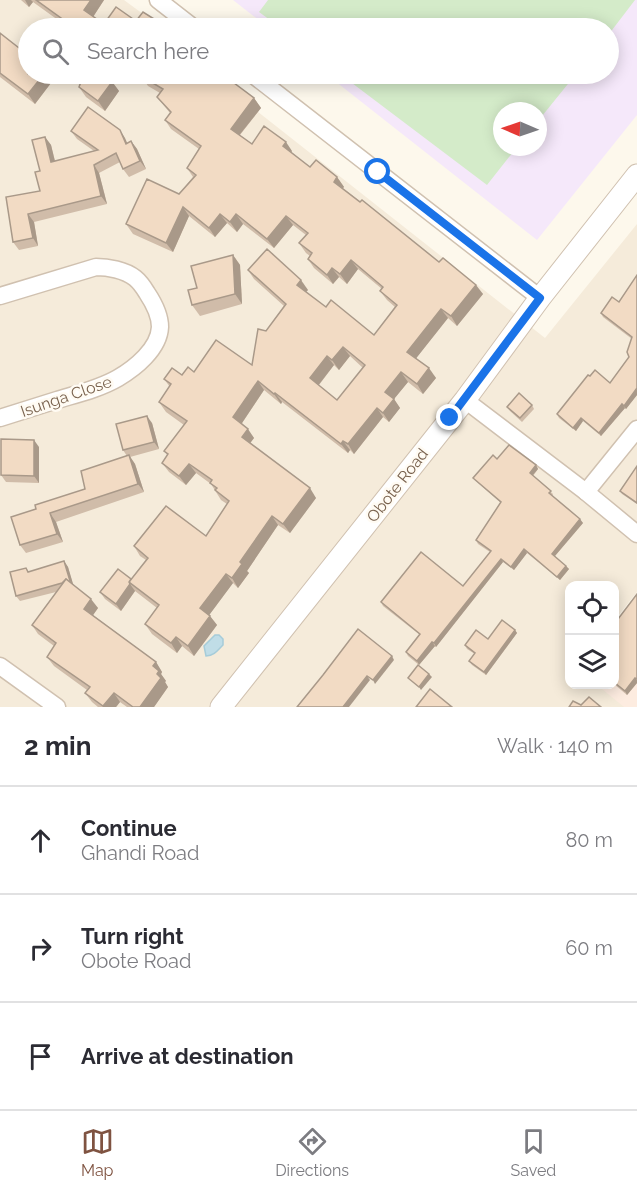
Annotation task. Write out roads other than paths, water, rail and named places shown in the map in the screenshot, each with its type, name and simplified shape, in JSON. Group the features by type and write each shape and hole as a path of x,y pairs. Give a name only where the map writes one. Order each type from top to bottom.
{"street":[{"path":"158,0 181,18"},
{"path":"265,84 540,298"},
{"name":"Obote Road","path":"221,707 465,400 540,298 637,175"},
{"name":"Isunga Close","path":"0,296 96,267 106,267 135,278 158,311 160,327 156,341 146,355 118,378 99,387 0,418"},
{"path":"465,400 637,534"},
{"path":"586,492 637,429"},
{"path":"0,666 57,707"}],"water":[{"path":"215,635 223,639 223,645 214,654 206,656 204,646"}]}
